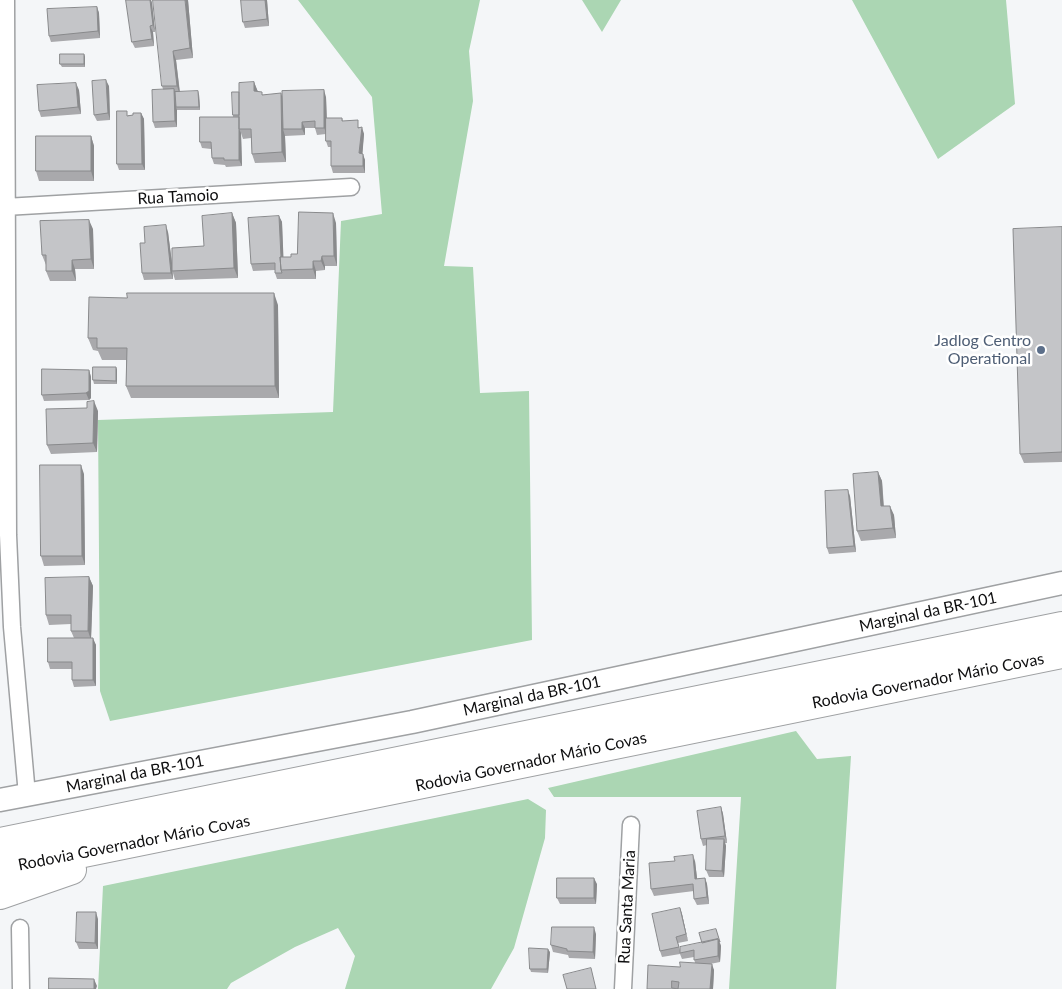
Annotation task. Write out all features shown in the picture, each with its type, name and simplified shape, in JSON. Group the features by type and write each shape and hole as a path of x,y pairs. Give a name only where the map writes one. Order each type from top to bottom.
{"highway":[{"name":"Rodovia Governador Mário Covas","path":"0,842 1062,626"},
{"name":"Rodovia Governador Mário Covas","path":"0,870 1062,654"},
{"path":"0,894 173,835"}],"main road":[{"name":"Marginal da BR-101","path":"0,800 412,722 1062,583"}],"street":[{"path":"6,0 3,22 9,554 12,627 26,795"},
{"name":"Rua Tamoio","path":"5,207 351,187"},
{"name":"Rua Santa Maria","path":"623,989 631,825"},
{"path":"20,928 21,989"}],"green space":[{"path":"298,0 480,0 469,51 473,101 444,266 473,267 480,393 529,391 532,640 110,721 100,691 98,420 333,412 341,221 382,214 372,97"},
{"path":"582,0 621,0 602,32"},
{"path":"852,0 1006,0 1015,104 938,159"},
{"path":"796,731 817,759 851,756 836,989 729,989 741,797 554,797 548,788"},
{"path":"528,799 546,810 545,838 514,948 491,989 345,989 355,956 338,928 295,947 231,983 227,989 98,989 103,886"}],"building":[{"path":"126,0 150,0 153,25 150,26 152,39 132,42"},
{"path":"153,0 185,0 190,48 173,51 177,86 162,86"},
{"path":"241,0 265,0 267,19 243,22"},
{"path":"97,7 98,31 49,36 47,9"},
{"path":"60,54 84,54 84,64 60,64"},
{"path":"106,80 108,113 94,115 92,81"},
{"path":"254,82 254,91 262,92 262,95 281,93 282,152 252,154 251,129 239,129 239,83"},
{"path":"76,83 78,107 39,111 37,85"},
{"path":"174,89 175,121 153,122 152,90"},
{"path":"324,90 324,128 315,128 315,121 302,122 302,129 283,129 282,91"},
{"path":"198,91 199,107 176,107 175,92"},
{"path":"232,92 239,92 239,115 233,115"},
{"path":"117,111 127,111 127,116 133,115 133,113 141,113 142,164 117,164"},
{"path":"200,117 239,117 239,160 212,158 211,142 200,142"},
{"path":"326,118 342,118 342,121 358,120 358,128 362,127 359,153 363,154 363,166 331,166 331,141 326,141"},
{"path":"36,136 91,136 91,171 36,171"},
{"path":"299,212 333,213 334,256 322,256 321,261 313,261 313,269 281,270 280,257 291,257 291,254 297,254"},
{"path":"232,213 234,268 172,271 172,248 204,246 202,216"},
{"path":"279,216 282,273 275,273 275,263 251,264 248,218"},
{"path":"89,220 91,259 72,260 72,271 46,271 46,255 42,255 40,221"},
{"path":"166,225 171,273 142,273 140,243 145,243 144,227"},
{"name":"Jadlog Centro Operational","path":"1062,227 1062,452 1020,454 1013,229"},
{"path":"127,293 274,293 275,386 126,386 127,348 97,348 97,338 88,338 89,297 127,298"},
{"path":"93,367 116,367 116,381 93,380"},
{"path":"42,369 89,370 89,391 86,393 42,395"},
{"path":"94,401 93,443 47,445 46,409 87,408 87,402"},
{"path":"40,465 81,465 82,556 41,556"},
{"path":"878,472 881,506 890,506 893,528 857,531 853,474"},
{"path":"848,490 854,546 827,548 825,491"},
{"path":"89,577 88,631 71,631 71,615 46,615 45,578"},
{"path":"48,638 93,638 93,680 72,680 72,662 48,662"},
{"path":"721,807 725,836 701,839 697,811"},
{"path":"707,839 724,839 722,871 706,870"},
{"path":"693,855 695,879 705,878 707,897 694,899 693,884 651,889 649,863 675,861 674,857"},
{"path":"557,878 594,878 594,898 557,898"},
{"path":"680,908 686,934 676,937 679,947 660,951 652,914"},
{"path":"77,912 96,912 95,943 76,942"},
{"path":"552,927 594,927 593,952 567,951 567,949 551,945"},
{"path":"716,929 720,942 718,939 702,943 699,933"},
{"path":"718,939 718,956 694,960 694,950 680,953 680,947"},
{"path":"529,948 548,949 547,969 530,969"},
{"path":"680,962 712,964 710,989 678,989 647,989 648,965 680,967","holes":["672,981 679,982 678,989 672,988"]},
{"path":"591,968 596,989 567,989 563,975"},
{"path":"49,978 94,979 94,989 49,989"}],"place":[{"name":"Jadlog Centro Operational","path":"1041,350"}]}
